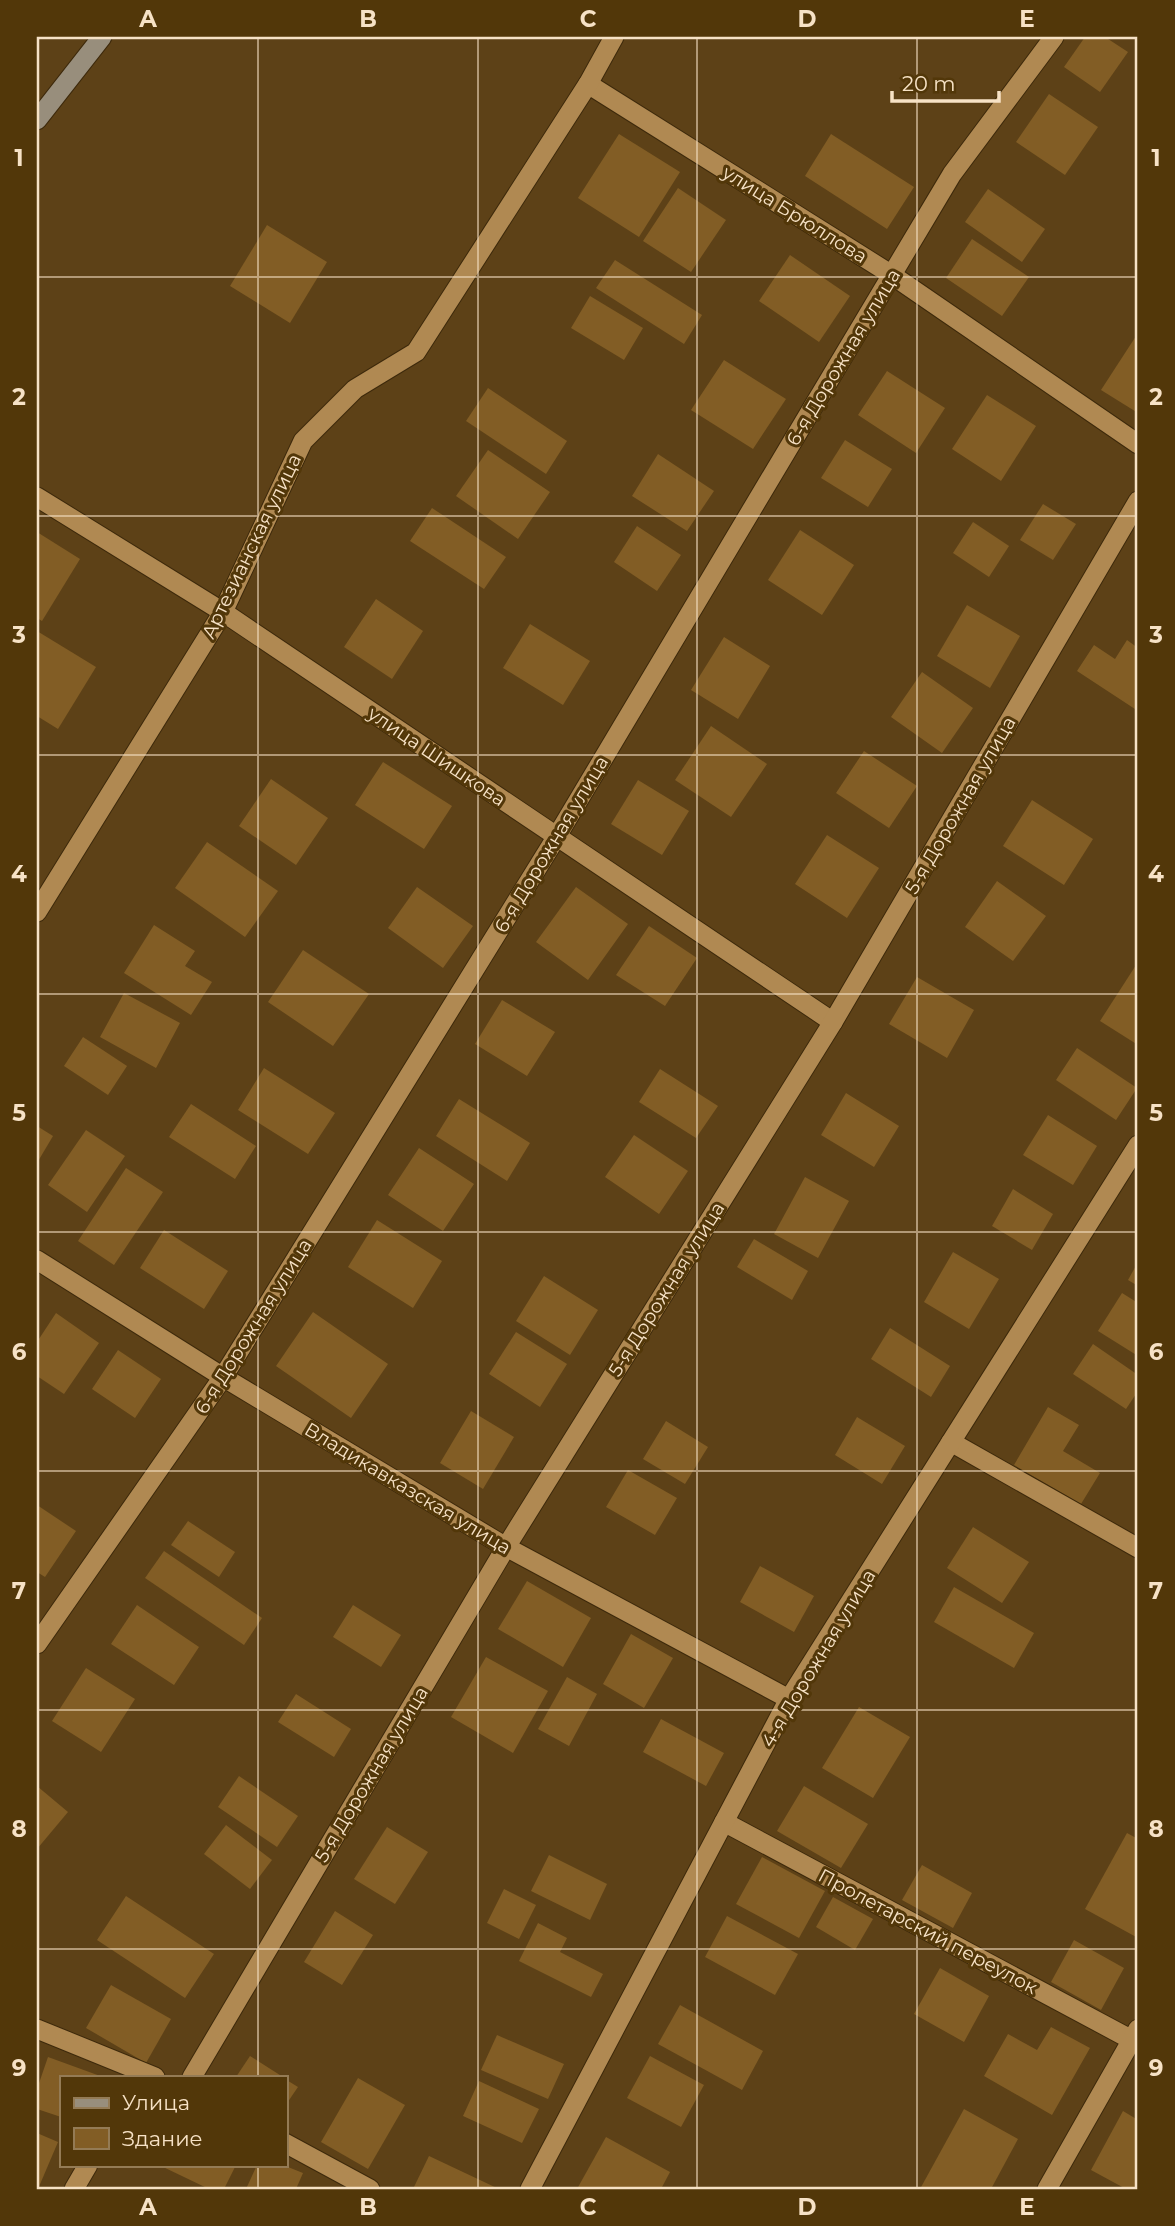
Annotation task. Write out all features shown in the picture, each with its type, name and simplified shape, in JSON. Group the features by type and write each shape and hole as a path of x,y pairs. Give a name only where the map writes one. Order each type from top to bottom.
{"main road":[{"path":"37,120 102,37"}],"street":[{"name":"Артезианская улица","path":"37,912 223,612 303,441 355,389 416,352 588,84 614,37"},
{"name":"6-я Дорожная улица","path":"37,1644 223,1377 557,835 952,174 1054,37"},
{"name":"улица Брюллова","path":"588,84 892,275 1138,444"},
{"name":"улица Шишкова","path":"37,498 223,612 833,1022"},
{"name":"5-я Дорожная улица","path":"193,2076 506,1547 833,1022 1138,500"},
{"name":"4-я Дорожная улица","path":"530,2189 789,1699 1138,1144"},
{"name":"Владикавказская улица","path":"37,1260 223,1377 506,1547 789,1699"},
{"path":"951,1441 1138,1548"},
{"name":"Пролетарский переулок","path":"724,1822 1135,2034"},
{"path":"37,2029 153,2076"},
{"path":"1047,2189 1135,2034"},
{"path":"287,2144 370,2189"},
{"path":"74,2189 87,2166"}],"building":[{"path":"1085,37 1105,37 1128,52 1100,92 1064,67"},
{"path":"1049,94 1098,127 1065,175 1016,142"},
{"path":"619,134 680,172 639,237 578,198"},
{"path":"831,134 914,187 887,229 805,176"},
{"path":"678,188 726,220 691,272 643,241"},
{"path":"988,189 1045,229 1022,262 965,222"},
{"path":"267,225 327,262 290,323 230,286"},
{"path":"972,239 1029,277 1002,316 946,278"},
{"path":"790,255 850,296 819,342 759,301"},
{"path":"615,260 702,315 684,344 596,288"},
{"path":"590,296 643,328 624,360 571,328"},
{"path":"1138,333 1138,413 1101,390"},
{"path":"724,360 786,399 753,449 691,410"},
{"path":"887,371 945,408 916,453 858,415"},
{"path":"488,388 567,441 546,474 466,421"},
{"path":"987,395 1036,426 1001,481 952,449"},
{"path":"845,440 892,469 868,507 821,478"},
{"path":"488,450 550,492 518,539 456,496"},
{"path":"658,454 714,491 687,531 632,496"},
{"path":"1043,504 1076,524 1053,560 1020,540"},
{"path":"432,508 506,557 484,589 410,541"},
{"path":"973,522 1009,546 989,577 953,553"},
{"path":"637,526 681,555 657,591 614,562"},
{"path":"800,530 854,565 822,615 768,580"},
{"path":"37,532 80,559 42,621 37,618"},
{"path":"376,599 423,631 392,679 344,647"},
{"path":"967,605 1020,636 990,688 937,656"},
{"path":"530,624 590,661 563,705 503,668"},
{"path":"37,631 96,667 58,729 37,716"},
{"path":"724,637 770,666 738,719 691,690"},
{"path":"1127,640 1138,648 1138,711 1077,671 1094,645 1115,659"},
{"path":"922,672 973,708 942,753 891,717"},
{"path":"711,726 767,764 731,817 675,780"},
{"path":"864,751 917,786 889,828 836,793"},
{"path":"383,762 452,806 424,849 355,805"},
{"path":"271,779 328,818 296,865 239,826"},
{"path":"638,780 689,811 662,855 611,824"},
{"path":"1032,800 1093,839 1064,885 1003,846"},
{"path":"827,835 879,868 847,918 795,884"},
{"path":"207,842 278,891 245,937 175,888"},
{"path":"997,881 1046,916 1013,961 965,927"},
{"path":"417,887 473,926 443,968 388,928"},
{"path":"576,887 628,924 588,980 536,942"},
{"path":"154,925 195,951 185,966 212,982 191,1015 124,973"},
{"path":"649,926 697,958 665,1006 616,975"},
{"path":"303,950 369,994 333,1046 268,1002"},
{"path":"1138,962 1138,1045 1100,1021"},
{"path":"917,977 974,1010 947,1058 889,1024"},
{"path":"124,993 180,1023 156,1068 100,1037"},
{"path":"502,1000 555,1032 527,1076 475,1044"},
{"path":"83,1037 127,1066 108,1095 64,1066"},
{"path":"1077,1048 1137,1088 1116,1120 1056,1080"},
{"path":"264,1068 335,1113 308,1154 238,1110"},
{"path":"660,1069 718,1106 696,1138 639,1102"},
{"path":"846,1093 899,1126 874,1167 821,1135"},
{"path":"459,1099 530,1143 507,1181 436,1136"},
{"path":"191,1104 256,1146 235,1179 169,1137"},
{"path":"1048,1115 1097,1146 1073,1185 1023,1155"},
{"path":"37,1126 53,1136 37,1163"},
{"path":"86,1130 125,1156 87,1212 48,1185"},
{"path":"634,1135 688,1171 659,1214 605,1177"},
{"path":"419,1148 474,1184 443,1231 388,1195"},
{"path":"126,1168 163,1192 114,1265 78,1241"},
{"path":"805,1177 849,1201 818,1258 774,1234"},
{"path":"1013,1189 1053,1214 1032,1250 992,1226"},
{"path":"377,1220 442,1261 413,1308 348,1267"},
{"path":"164,1230 228,1271 204,1309 140,1268"},
{"path":"754,1239 808,1271 792,1300 737,1267"},
{"path":"953,1252 999,1279 969,1329 924,1302"},
{"path":"1138,1262 1138,1286 1128,1280"},
{"path":"544,1276 598,1310 570,1355 516,1321"},
{"path":"1122,1293 1138,1303 1138,1356 1098,1331"},
{"path":"313,1312 388,1364 351,1418 276,1366"},
{"path":"56,1313 99,1343 64,1394 37,1376 37,1342"},
{"path":"890,1328 950,1366 931,1397 871,1359"},
{"path":"516,1332 567,1364 540,1407 489,1374"},
{"path":"1093,1344 1138,1375 1138,1391 1126,1409 1073,1374"},
{"path":"118,1350 161,1379 135,1418 92,1389"},
{"path":"1048,1407 1079,1425 1063,1451 1100,1473 1081,1504 1014,1465"},
{"path":"471,1411 514,1437 483,1489 440,1463"},
{"path":"857,1417 905,1446 882,1484 835,1455"},
{"path":"666,1421 708,1447 685,1484 643,1459"},
{"path":"628,1470 677,1498 655,1535 606,1507"},
{"path":"37,1505 76,1531 45,1577 37,1572"},
{"path":"188,1521 235,1552 219,1577 171,1545"},
{"path":"973,1527 1029,1562 1002,1603 947,1568"},
{"path":"164,1551 262,1618 244,1645 145,1578"},
{"path":"760,1566 814,1596 794,1632 740,1602"},
{"path":"527,1581 591,1618 563,1667 498,1629"},
{"path":"954,1587 1034,1633 1014,1668 934,1622"},
{"path":"137,1605 199,1647 174,1685 111,1644"},
{"path":"353,1605 401,1635 381,1667 333,1637"},
{"path":"631,1634 673,1658 644,1708 603,1684"},
{"path":"486,1657 548,1691 513,1753 451,1717"},
{"path":"86,1668 135,1699 101,1752 52,1721"},
{"path":"567,1677 597,1694 569,1746 538,1729"},
{"path":"296,1694 351,1729 334,1757 278,1722"},
{"path":"859,1707 910,1737 873,1798 822,1768"},
{"path":"661,1719 724,1753 706,1786 643,1752"},
{"path":"239,1776 298,1816 277,1847 218,1807"},
{"path":"37,1786 68,1812 37,1849"},
{"path":"804,1786 868,1824 841,1868 777,1831"},
{"path":"226,1825 272,1860 250,1889 204,1854"},
{"path":"387,1827 428,1852 395,1904 354,1879"},
{"path":"1127,1833 1138,1839 1138,1938 1085,1909"},
{"path":"549,1855 607,1884 590,1920 531,1891"},
{"path":"762,1857 825,1891 799,1938 736,1904"},
{"path":"922,1865 972,1893 953,1928 902,1900"},
{"path":"504,1889 536,1905 519,1939 487,1923"},
{"path":"126,1896 214,1954 185,1998 97,1940"},
{"path":"833,1897 873,1919 855,1950 816,1927"},
{"path":"335,1911 373,1935 342,1985 304,1962"},
{"path":"727,1916 798,1954 775,1995 705,1957"},
{"path":"538,1923 567,1938 560,1952 603,1974 591,1997 519,1961"},
{"path":"1074,1940 1124,1968 1101,2010 1051,1982"},
{"path":"940,1968 989,1996 964,2042 914,2014"},
{"path":"111,1985 171,2019 146,2063 86,2028"},
{"path":"680,2005 763,2051 742,2090 658,2044"},
{"path":"1051,2027 1090,2048 1052,2115 984,2076 1008,2034 1037,2050"},
{"path":"497,2035 564,2064 548,2099 481,2070"},
{"path":"250,2056 281,2076 237,2076"},
{"path":"650,2056 704,2085 681,2127 627,2098"},
{"path":"48,2057 100,2076 60,2076 60,2117 37,2109 37,2089"},
{"path":"358,2078 405,2105 368,2169 321,2142"},
{"path":"287,2080 298,2087 287,2103"},
{"path":"479,2081 539,2109 522,2143 463,2116"},
{"path":"964,2109 1018,2139 991,2189 920,2189"},
{"path":"1123,2111 1138,2120 1138,2189 1126,2189 1091,2170"},
{"path":"37,2133 58,2142 38,2189 37,2189"},
{"path":"606,2137 670,2172 661,2189 577,2189"},
{"path":"429,2156 499,2189 413,2189"},
{"path":"161,2166 236,2166 224,2189 209,2189"},
{"path":"257,2166 286,2166 303,2173 296,2189 246,2189"}]}
